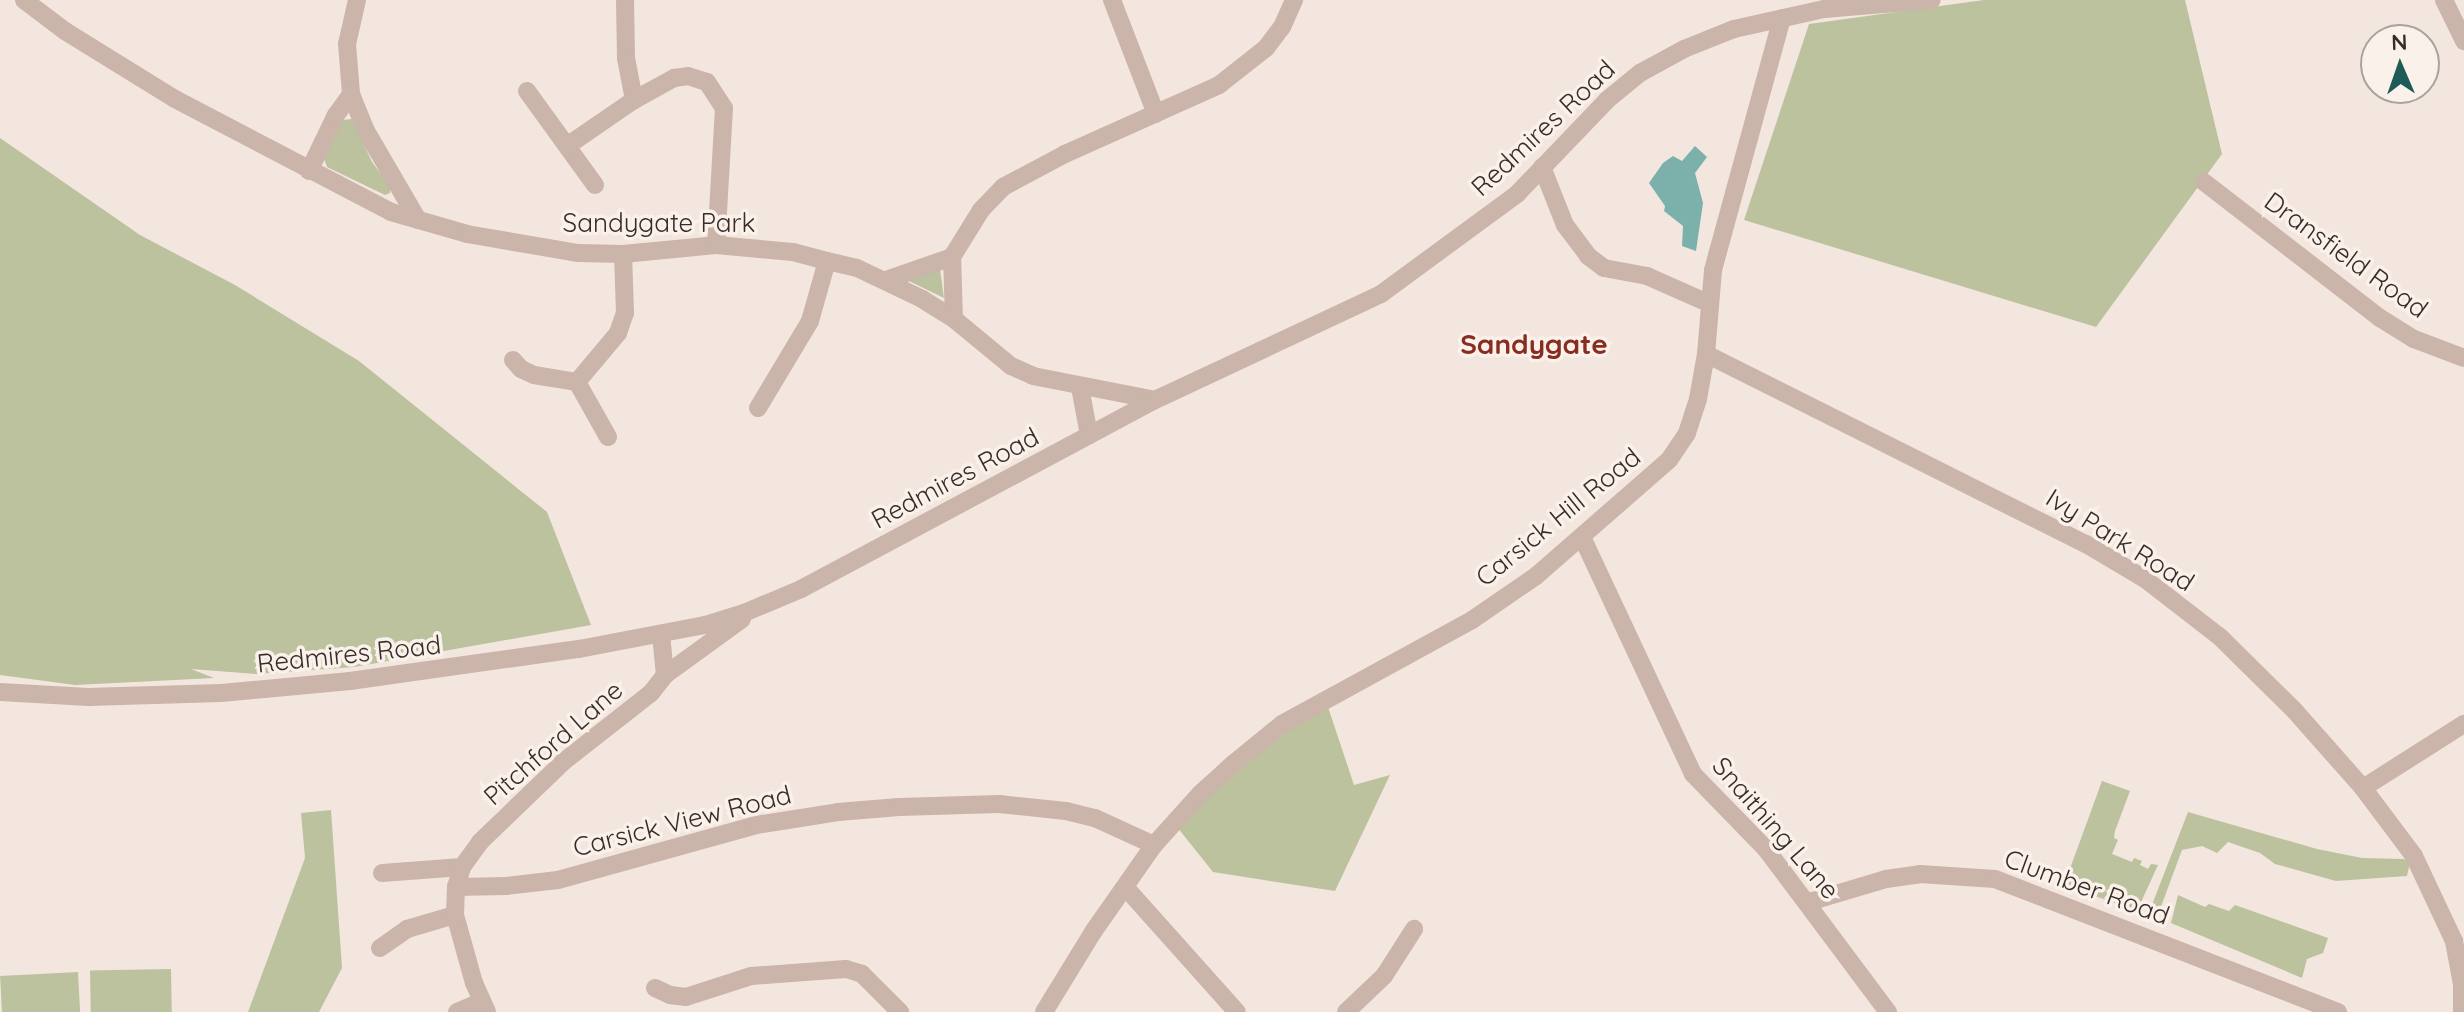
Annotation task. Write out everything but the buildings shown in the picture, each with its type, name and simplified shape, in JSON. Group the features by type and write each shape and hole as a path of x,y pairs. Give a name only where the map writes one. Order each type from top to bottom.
{"street":[{"name":"Sandygate Park","path":"24,0 65,31 175,99 391,212 524,245 623,254 716,245 793,252 886,280 954,319 1011,366 1033,376 1155,400"},
{"path":"357,0 347,44 351,94 365,129 418,220"},
{"path":"625,0 626,58 634,100"},
{"path":"1112,0 1156,114"},
{"path":"954,319 952,257 981,210 1003,187 1044,164 1219,85 1266,48 1282,27 1294,0"},
{"name":"Redmires Road","path":"0,692 88,697 221,693 461,668 661,634 757,608 801,589 1155,400 1381,294 1517,194 1607,100 1640,73 1722,34 1824,4 1932,0"},
{"path":"2444,0 2464,41"},
{"name":"Carsick Hill Road","path":"1044,1012 1093,932 1154,845 1200,794 1282,724 1472,620 1536,576 1669,460 1687,433 1698,399 1706,354 1713,270 1782,18"},
{"path":"567,146 634,100 674,78 688,76 707,82 721,98 724,108 716,245"},
{"path":"527,91 595,185"},
{"path":"309,171 336,115 351,94"},
{"path":"1542,167 1565,225 1588,256 1604,268 1647,276 1708,303"},
{"name":"Dransfield Road","path":"2204,182 2380,318 2414,339 2464,358"},
{"path":"577,382 618,333 625,313 623,254"},
{"path":"886,280 952,257"},
{"path":"758,408 810,321 827,261"},
{"name":"Ivy Park Road","path":"1706,354 2007,502 2145,579 2220,637 2294,710 2363,788 2414,856 2432,888 2459,961 2462,1012"},
{"path":"513,360 534,375 577,382"},
{"path":"577,382 608,437"},
{"path":"1080,387 1089,435"},
{"name":"Snaithing Lane","path":"1582,537 1693,774 1766,849 1809,902 1888,1012"},
{"name":"Pitchford Lane","path":"484,1007 455,915 456,887 462,867 480,842 563,762 651,693 665,675 757,608"},
{"path":"661,634 665,675"},
{"path":"2363,788 2464,724"},
{"name":"Carsick View Road","path":"456,887 506,886 558,880 756,825 838,812 899,807 999,804 1066,811 1095,818 1154,845"},
{"path":"382,873 462,867"},
{"name":"Clumber Road","path":"1809,902 1846,889 1920,874 1995,879 2338,1012"},
{"path":"1126,888 1237,1012"},
{"path":"380,948 407,929 455,915"},
{"path":"1346,1012 1384,976 1414,929"},
{"path":"655,988 670,995 686,997 751,976 846,969 862,974 900,1012"},
{"path":"457,1012 484,1007"}],"green space":[{"path":"1984,0 2185,0 2222,154 2096,327 1744,220 1809,24"},
{"path":"352,119 372,162 390,186 390,193 385,195 327,167 324,159 342,120"},
{"path":"0,138 140,235 235,285 359,361 547,512 591,625 354,667 256,674 191,669 214,678 75,685 0,675"},
{"path":"940,269 944,298 909,281"},
{"path":"1325,698 1354,785 1390,775 1335,891 1213,872 1173,822"},
{"path":"2102,781 2130,791 2115,831 2114,838 2118,840 2112,854 2132,862 2134,858 2142,861 2140,865 2148,869 2151,864 2158,865 2137,911 2064,885"},
{"path":"331,810 342,968 319,1012 248,1012 305,858 301,813"},
{"path":"2188,812 2317,849 2362,858 2408,860 2407,876 2336,881 2275,864 2260,853 2228,842 2217,853 2202,846 2182,850 2156,920 2148,915"},
{"path":"2178,895 2205,907 2209,904 2229,911 2235,905 2328,938 2323,953 2307,959 2302,978 2171,923"},
{"path":"171,969 172,1012 91,1012 90,970"},
{"path":"78,972 80,1012 2,1012 0,976"}],"water":[{"path":"1695,146 1707,157 1695,173 1703,203 1696,251 1682,246 1683,226 1664,211 1665,206 1649,183 1663,163 1673,156 1682,161"}],"district":[{"name":"Sandygate","path":"1534,344"}]}
